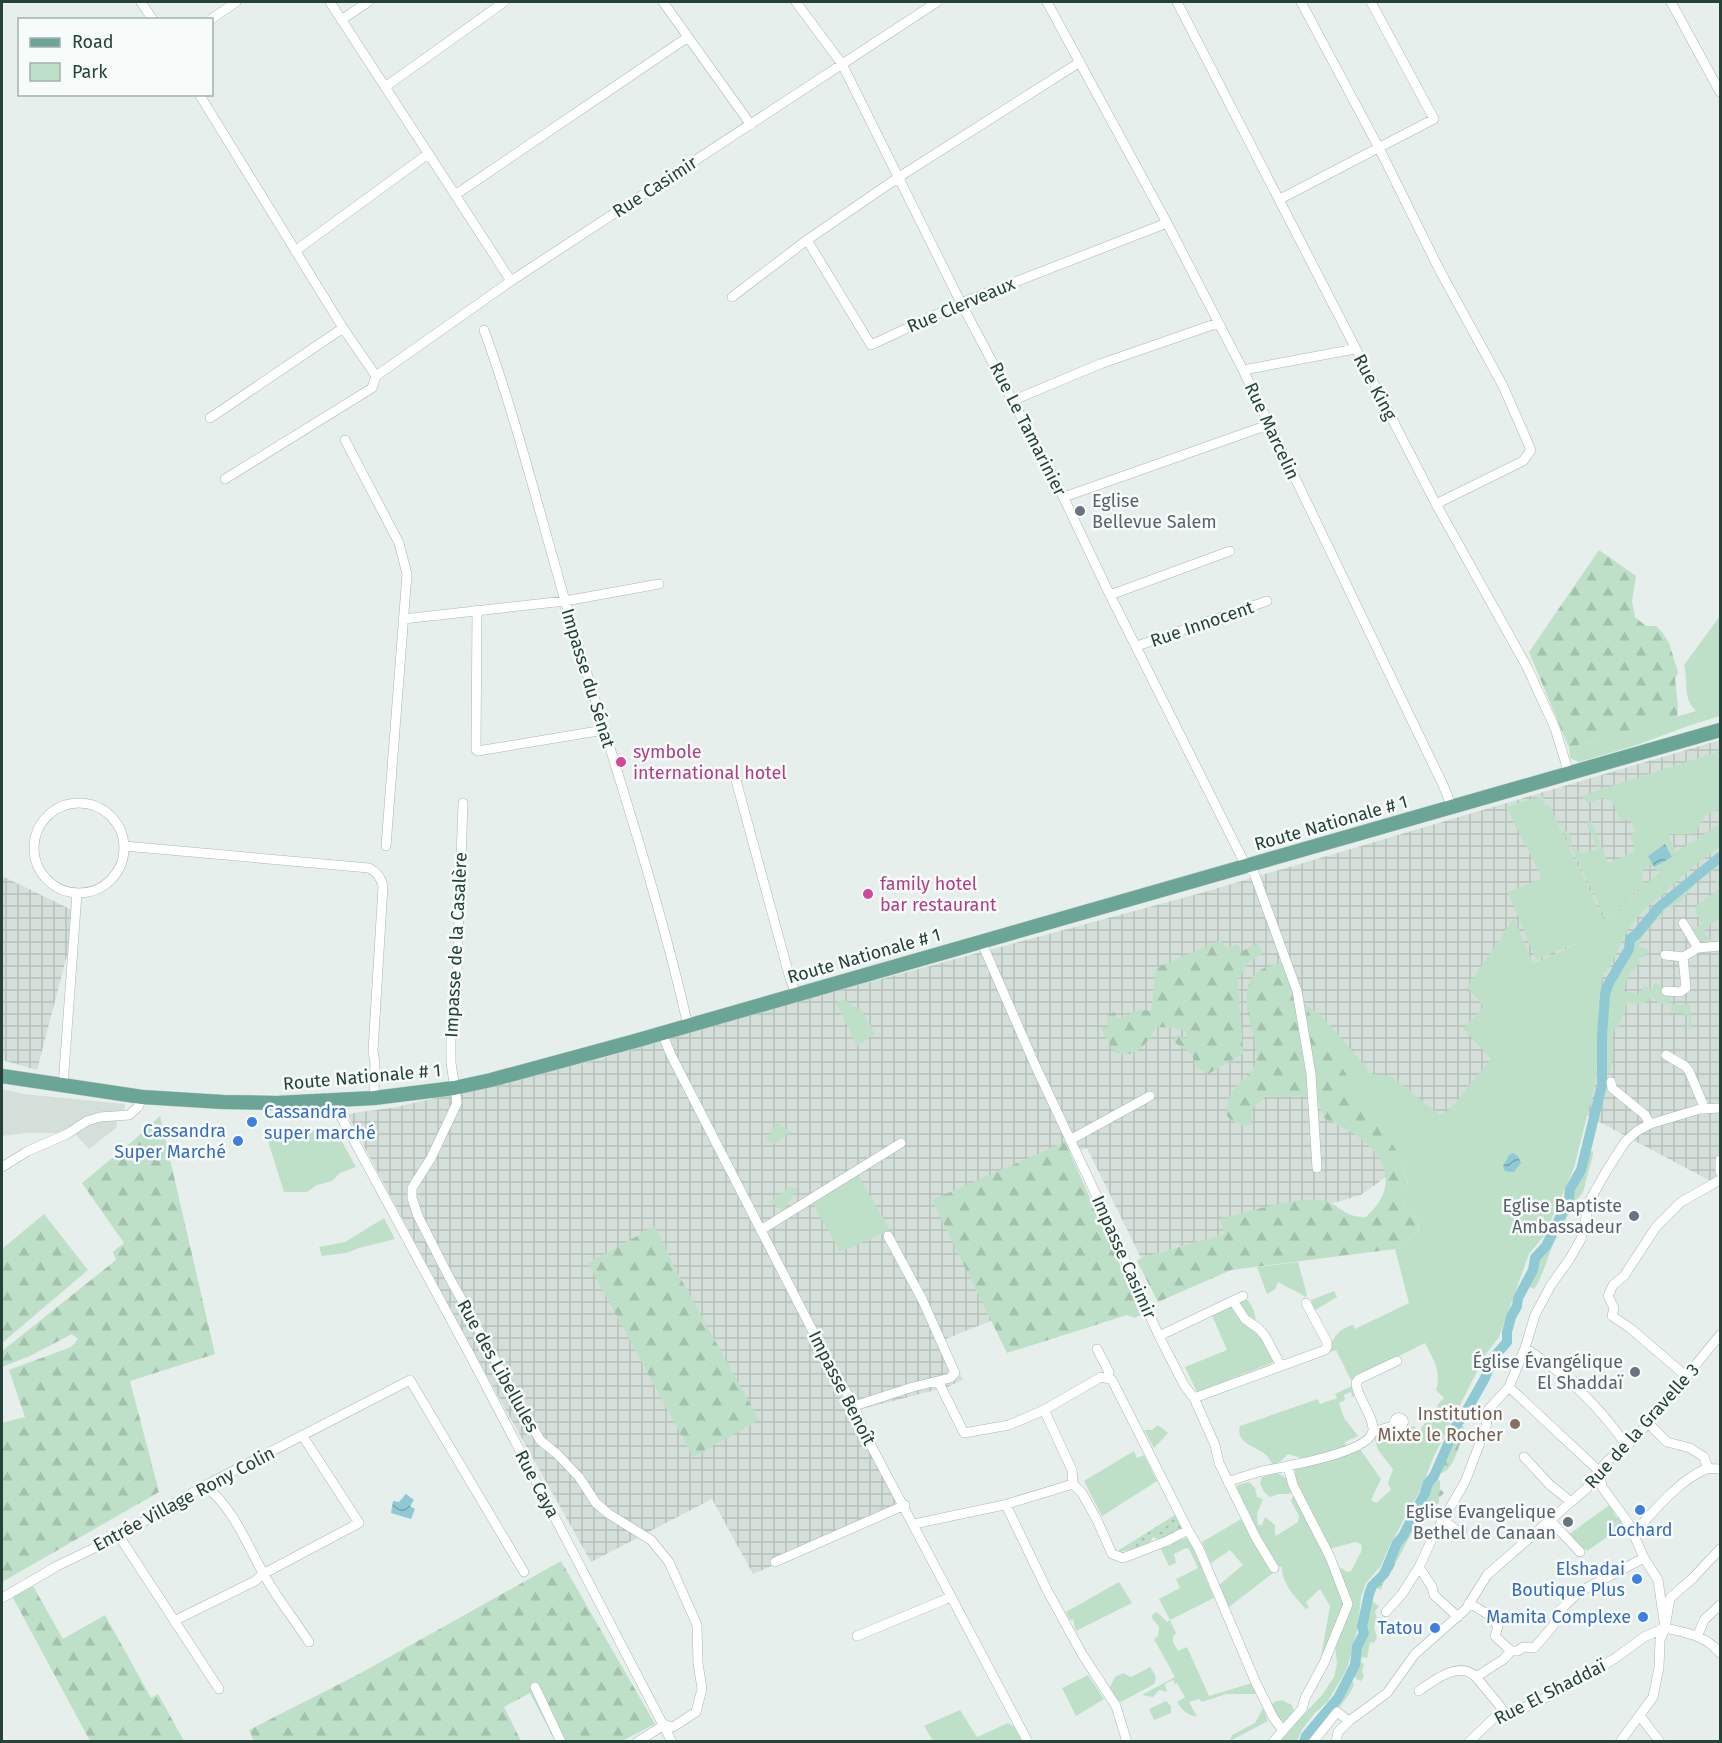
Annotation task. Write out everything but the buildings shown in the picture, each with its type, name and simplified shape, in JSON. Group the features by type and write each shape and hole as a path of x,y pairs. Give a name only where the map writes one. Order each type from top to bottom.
{"main road":[{"name":"Route Nationale # 1","path":"6,1079 142,1097 223,1102 374,1098 454,1088 597,1052 1720,730"}],"street":[{"path":"141,2 152,18"},
{"path":"213,18 236,2"},
{"path":"330,2 511,281"},
{"path":"341,21 368,2"},
{"path":"385,87 504,2"},
{"path":"663,2 751,125"},
{"name":"Rue Le Tamarinier","path":"796,2 842,64 961,303 1064,497 1110,595 1246,866 1254,873 1298,991 1311,1074 1317,1168"},
{"name":"Rue Casimir","path":"225,479 372,388 376,376 511,281 937,2"},
{"name":"Rue Marcelin","path":"1047,2 1243,369 1452,807"},
{"name":"Rue King","path":"1177,2 1436,504 1527,667 1554,728 1569,774"},
{"path":"1301,2 1439,269 1503,386 1531,450 1522,461 1436,504"},
{"path":"1280,199 1434,119 1371,2"},
{"path":"1671,2 1720,91"},
{"path":"455,195 688,37"},
{"path":"732,297 807,240 898,177 1080,62"},
{"path":"200,96 343,328 376,376"},
{"path":"295,250 428,154"},
{"name":"Rue Clerveaux","path":"807,240 871,345 961,303 1167,223"},
{"path":"1014,400 1100,364 1218,323"},
{"path":"210,418 343,328"},
{"name":"Impasse du Sénat","path":"484,330 501,375 538,499 565,601 674,964 688,1026"},
{"path":"1243,369 1355,349"},
{"path":"1064,497 1268,425"},
{"path":"345,440 399,543 407,574 386,846"},
{"path":"1110,595 1230,550"},
{"path":"403,618 565,601 659,584"},
{"name":"Rue Innocent","path":"1137,646 1267,601"},
{"path":"477,610 476,750 604,730"},
{"path":"734,773 796,994"},
{"path":"73,802 88,803 114,818 121,831 124,846 122,861 116,874 105,885 91,891 77,893 62,890 49,883 34,858 33,843 38,828 46,816 59,807 73,802"},
{"name":"Impasse de la Casalère","path":"454,1088 451,1033 456,999 463,802"},
{"path":"124,846 369,868 375,871 383,885 373,1051 374,1098"},
{"path":"63,1086 77,893"},
{"path":"1683,923 1698,948"},
{"name":"Impasse Casimir","path":"981,941 1030,1055 1100,1203 1159,1336 1184,1385 1194,1398 1215,1445 1219,1463 1256,1538 1274,1568"},
{"path":"1665,955 1683,957 1698,948 1720,946"},
{"path":"1666,991 1680,992 1686,988 1683,957"},
{"name":"Impasse Benoît","path":"662,1033 761,1230 854,1406 866,1436 905,1505 1028,1742"},
{"path":"1666,1055 1685,1066 1689,1071 1705,1109"},
{"path":"1611,1082 1611,1088 1639,1109 1650,1124"},
{"name":"Rue des Libellules","path":"454,1088 457,1103 454,1111 431,1158 412,1188 412,1198 422,1224 448,1277 540,1440 579,1477 596,1503 609,1514 651,1540 669,1562 698,1625 698,1663 702,1689 696,1712 673,1727 664,1725 637,1742"},
{"path":"1070,1140 1150,1096"},
{"path":"2,1167 28,1150 67,1134 87,1121 129,1115 138,1107 142,1097"},
{"name":"Rue Caya","path":"332,1100 465,1345 672,1742"},
{"path":"1386,1612 1402,1594 1419,1567 1466,1482 1486,1427 1488,1410 1509,1387 1525,1348 1535,1315 1551,1285 1581,1239 1590,1200 1625,1142 1637,1131 1650,1124 1705,1109 1720,1108"},
{"path":"761,1230 901,1143"},
{"path":"1720,1160 1720,1172"},
{"path":"1686,1376 1612,1316 1614,1308 1608,1296 1613,1285 1624,1276 1656,1227 1681,1202 1720,1180"},
{"path":"854,1406 953,1376 955,1370 922,1299 888,1236"},
{"path":"1159,1336 1243,1296"},
{"path":"1233,1301 1245,1319 1265,1336 1281,1366"},
{"path":"1194,1398 1323,1351 1327,1347 1327,1342 1306,1303"},
{"name":"Rue de la Gravelle 3","path":"1336,1742 1338,1732 1387,1693 1415,1654 1458,1617 1487,1575 1595,1481 1607,1461 1627,1446 1648,1423 1720,1335"},
{"path":"1525,1348 1559,1370 1610,1422 1627,1446"},
{"path":"1097,1349 1110,1372 1108,1378"},
{"path":"1228,1482 1259,1472 1321,1459 1349,1449 1369,1437 1373,1426 1356,1383 1359,1379 1397,1361"},
{"path":"938,1381 964,1433 1009,1425 1044,1410 1101,1377 1112,1380 1199,1549 1256,1683 1283,1731"},
{"name":"Entrée Village Rony Colin","path":"2,1598 57,1566 119,1536 204,1486 407,1381 413,1382 524,1572"},
{"path":"1509,1387 1599,1471 1602,1487 1634,1533 1644,1558 1658,1580 1665,1628"},
{"path":"1044,1410 1072,1470 1073,1484 1082,1493 1097,1520 1110,1551 1123,1558 1188,1530"},
{"path":"1648,1423 1666,1442 1690,1448 1704,1457 1708,1469"},
{"path":"1372,1432 1396,1425"},
{"path":"174,1621 255,1581 263,1574 359,1523 302,1436"},
{"path":"1524,1457 1550,1485 1571,1502"},
{"path":"1273,1742 1302,1708 1324,1663 1348,1604 1330,1557 1293,1485 1288,1467"},
{"path":"1634,1533 1660,1504 1688,1480 1708,1469 1720,1468"},
{"path":"914,1524 1006,1505 1073,1484"},
{"path":"204,1486 220,1500 252,1550 263,1574 309,1642"},
{"path":"775,1562 905,1505"},
{"path":"1006,1505 1047,1590 1082,1654 1116,1706 1127,1742"},
{"path":"1551,1520 1580,1552"},
{"path":"1444,1521 1458,1532 1462,1530"},
{"path":"119,1536 219,1689"},
{"path":"1620,1742 1653,1697 1659,1668 1660,1640 1665,1628 1670,1598 1693,1578 1720,1549"},
{"path":"1469,1603 1493,1618 1498,1626 1495,1636 1510,1651 1518,1651 1524,1647 1534,1648 1553,1626 1559,1611 1579,1592 1644,1558"},
{"path":"1419,1567 1432,1587 1434,1595 1458,1617"},
{"path":"857,1636 951,1597"},
{"path":"1698,1635 1704,1620 1720,1605"},
{"path":"1665,1628 1698,1635 1714,1645 1720,1653"},
{"name":"Rue El Shaddaï","path":"1469,1742 1496,1716 1514,1712 1545,1698 1614,1659 1644,1637 1665,1628"},
{"path":"1476,1677 1504,1659 1510,1651"},
{"path":"1419,1691 1450,1671 1465,1671 1476,1677 1504,1713"},
{"path":"535,1687 561,1742"},
{"path":"1313,1742 1337,1712 1349,1721"},
{"path":"1640,1716 1660,1742"}],"shaded area":[{"path":"1720,740 1720,1186 1520,1080 1361,1195 1141,1258 1087,1148 1056,1155 998,1318 943,1340 963,1380 947,1387 851,1412 901,1510 753,1574 712,1499 591,1562 469,1344 347,1114 397,1107 600,1059 795,1002 1201,893"},
{"path":"2,876 78,913 37,1070 2,1060"},
{"path":"2,1089 23,1094 125,1104 125,1108 116,1114 117,1127 89,1149 70,1128 58,1133 2,1136"}],"green space":[{"path":"1599,550 1636,576 1632,601 1635,617 1646,626 1656,626 1669,643 1678,672 1675,679 1677,717 1569,748 1529,652"},
{"path":"1720,616 1720,716 1634,746 1579,762 1570,758 1569,748 1696,711 1687,695 1684,665"},
{"path":"1720,751 1720,809 1707,814 1693,834 1668,834 1676,852 1720,824 1720,847 1700,861 1642,912 1627,931 1608,970 1606,973 1603,972 1599,998 1596,1080 1574,1168 1544,1236 1529,1254 1499,1337 1486,1354 1434,1456 1422,1487 1380,1567 1366,1583 1361,1597 1358,1627 1347,1669 1328,1701 1303,1728 1297,1741 1278,1742 1322,1695 1334,1677 1337,1664 1335,1644 1352,1601 1348,1597 1339,1569 1351,1571 1362,1550 1361,1544 1355,1542 1329,1549 1296,1486 1295,1469 1360,1449 1381,1479 1371,1500 1376,1503 1391,1490 1388,1483 1393,1469 1378,1450 1374,1436 1414,1426 1418,1434 1444,1398 1436,1390 1437,1371 1425,1343 1351,1380 1336,1350 1330,1352 1329,1348 1333,1340 1344,1328 1353,1325 1355,1329 1409,1303 1395,1249 1419,1230 1418,1220 1402,1207 1408,1184 1398,1152 1377,1125 1303,1003 1321,1015 1372,1074 1391,1076 1440,1115 1449,1110 1491,1059 1463,1028 1484,1007 1467,987 1514,918 1533,964 1575,945 1556,908 1574,944 1536,960 1508,892 1542,878 1506,807 1543,796 1545,806 1549,805 1604,920 1559,822 1571,835 1572,847 1582,853 1598,849 1586,823 1591,821 1608,863 1636,851 1630,835 1636,832 1629,818 1621,821 1613,802 1603,798 1588,803 1581,796","holes":["1671,863 1607,917 1645,884 1642,880 1643,870 1650,865 1659,872"]},
{"path":"1719,855 1720,866 1701,877 1681,901 1670,908 1666,899 1690,876"},
{"path":"1720,888 1720,919 1711,923 1704,931 1706,936 1716,944 1699,939 1693,930 1702,924 1695,907"},
{"path":"1662,903 1665,908 1660,912 1663,917 1648,929 1639,946 1648,949 1646,956 1639,959 1640,963 1629,974 1623,991 1639,994 1644,986 1652,989 1655,982 1671,994 1670,1005 1658,1003 1652,997 1644,1003 1627,1003 1619,1026 1612,1032 1613,1058 1609,1074 1605,1073 1604,1003 1627,956 1632,938 1644,921"},
{"path":"1221,940 1226,948 1238,944 1241,952 1257,943 1263,953 1249,962 1238,979 1243,1054 1208,1074 1195,1066 1192,1054 1174,1042 1176,1035 1186,1039 1186,1032 1175,1028 1157,1027 1145,1044 1135,1052 1115,1053 1100,1027 1108,1027 1107,1015 1114,1012 1118,1019 1140,1010 1151,1011 1156,968"},
{"path":"1281,963 1294,993 1309,1096 1265,1097 1251,1110 1252,1121 1248,1126 1236,1123 1227,1116 1230,1096 1253,1069 1257,1058 1248,1012 1247,993 1253,977 1259,971"},
{"path":"1682,997 1683,1005 1689,1005 1690,1008 1692,1027 1689,1034 1690,1030 1686,1026 1689,1017 1683,1013 1671,1013 1672,1005 1682,1005"},
{"path":"842,999 862,1011 875,1034 857,1046 836,1003"},
{"path":"1303,1003 1377,1125 1398,1152 1408,1185 1402,1207 1418,1220 1419,1230 1395,1249 1231,1270 1158,1302 1137,1261 1224,1234 1220,1219 1305,1200 1327,1202 1348,1214 1366,1217 1379,1201 1385,1186 1385,1172 1379,1159 1369,1146 1356,1136 1325,1119 1319,1105"},
{"path":"160,1116 215,1354 130,1381 159,1492 2,1582 2,1423 25,1417 9,1370 71,1347 78,1339 72,1334 30,1356 2,1367 2,1351 116,1260 113,1252 124,1243 82,1183"},
{"path":"777,1122 790,1132 774,1144 766,1139"},
{"path":"335,1129 356,1167 340,1173 332,1181 317,1185 307,1192 284,1192 265,1132"},
{"path":"1065,1142 1142,1314 1135,1318 1127,1315 1007,1353 932,1200"},
{"path":"1590,1150 1593,1155 1583,1192 1571,1208 1565,1222 1579,1231 1578,1234 1572,1235 1562,1229 1534,1289 1528,1286 1527,1280 1541,1258 1584,1155"},
{"path":"858,1175 890,1230 840,1252 812,1202"},
{"path":"789,1187 798,1188 783,1211 770,1201"},
{"path":"44,1214 88,1270 2,1343 2,1249"},
{"path":"384,1218 395,1239 346,1253 322,1256 319,1247 345,1242"},
{"path":"655,1226 676,1270 759,1420 693,1457 588,1263"},
{"path":"1298,1262 1307,1295 1305,1297 1278,1282 1275,1289 1267,1294 1257,1267"},
{"path":"1334,1291 1337,1297 1314,1311 1311,1300"},
{"path":"1246,1298 1256,1320 1254,1329 1261,1335 1274,1362 1197,1392 1185,1367 1227,1350 1211,1313"},
{"path":"1352,1386 1356,1395 1349,1398 1352,1396 1351,1392 1344,1395 1345,1400 1339,1403 1344,1418 1358,1436 1345,1442 1344,1448 1305,1459 1288,1454 1281,1461 1272,1465 1264,1454 1246,1443 1239,1433 1240,1426 1318,1399 1320,1404 1337,1398 1335,1394"},
{"path":"1158,1425 1168,1433 1154,1448 1144,1430 1152,1430"},
{"path":"1461,1425 1464,1431 1456,1455 1450,1467 1441,1473 1438,1468 1446,1444 1452,1433"},
{"path":"1134,1451 1137,1458 1144,1455 1157,1481 1102,1516 1084,1481"},
{"path":"1278,1473 1287,1479 1293,1489 1290,1494 1270,1497 1264,1492 1260,1483 1262,1477"},
{"path":"1437,1479 1444,1493 1439,1498 1439,1503 1431,1509 1423,1506 1427,1517 1419,1519 1389,1576 1386,1575 1381,1590 1375,1587 1378,1577 1384,1572 1392,1546 1402,1535 1406,1522 1411,1521 1411,1515 1418,1509 1426,1487"},
{"path":"1249,1482 1255,1488 1257,1497 1263,1499 1257,1514 1258,1525 1262,1525 1265,1517 1275,1525 1276,1536 1298,1522 1299,1516 1291,1501 1294,1493 1322,1545 1344,1602 1320,1662 1330,1606 1320,1589 1306,1602 1309,1608 1306,1609 1290,1590 1284,1579 1282,1567 1275,1566 1238,1494 1236,1488 1238,1485"},
{"path":"1611,1504 1617,1518 1619,1516 1625,1525 1587,1551 1582,1550 1568,1535"},
{"path":"1175,1515 1181,1527 1180,1531 1160,1540 1153,1537 1149,1545 1121,1552 1119,1550"},
{"path":"1243,1518 1273,1573 1229,1607 1219,1585 1243,1565 1230,1550 1211,1563 1202,1542"},
{"path":"1186,1538 1190,1540 1214,1598 1170,1620 1159,1599 1180,1588 1176,1579 1198,1568 1189,1549 1186,1548 1174,1554 1176,1563 1169,1566 1160,1547 1171,1546 1171,1543"},
{"path":"561,1561 655,1724 622,1741 555,1741 530,1693 504,1707 521,1741 254,1742 249,1730 359,1674"},
{"path":"1119,1582 1132,1603 1076,1631 1073,1619 1070,1620 1066,1612"},
{"path":"33,1586 63,1639 105,1615 151,1698 158,1694 184,1741 90,1741 12,1596"},
{"path":"1369,1599 1379,1606 1375,1612 1377,1618 1374,1627 1377,1637 1374,1643 1370,1642 1367,1658 1362,1657 1364,1676 1361,1681 1356,1679 1354,1674 1360,1655 1361,1636"},
{"path":"1157,1612 1167,1622 1170,1620 1176,1633 1173,1642 1178,1651 1187,1647 1209,1696 1252,1683 1257,1694 1226,1694 1202,1702 1199,1699 1189,1702 1197,1717 1185,1712 1177,1702 1185,1697 1173,1680 1165,1684 1167,1692 1159,1690 1153,1697 1142,1695 1175,1677 1154,1639 1158,1636 1159,1627 1152,1615"},
{"path":"1150,1667 1156,1677 1154,1684 1121,1702 1116,1699 1109,1689 1115,1677 1123,1673 1131,1677"},
{"path":"1088,1675 1104,1699 1076,1716 1062,1688"},
{"path":"1346,1678 1351,1678 1354,1684 1348,1696 1311,1741 1302,1742 1308,1729 1332,1701"},
{"path":"1282,1700 1292,1705 1294,1711 1288,1721 1281,1722 1271,1705"},
{"path":"1166,1701 1171,1706 1171,1713 1154,1720 1149,1709"},
{"path":"1263,1708 1268,1721 1230,1741 1232,1735 1255,1723"},
{"path":"960,1710 977,1737 1008,1723 1016,1728 1024,1741 933,1741 924,1726"}],"water":[{"path":"1665,844 1672,857 1654,867 1648,856"},
{"path":"1513,1153 1518,1156 1521,1163 1514,1172 1505,1171 1503,1166 1509,1155"},
{"path":"406,1494 414,1500 410,1506 415,1509 411,1519 391,1513 393,1501 399,1502"}],"waterway":[{"path":"1304,1742 1306,1736 1338,1698 1355,1665 1357,1647 1364,1633 1362,1627 1372,1586 1384,1574 1397,1543 1403,1536 1428,1483 1434,1476 1457,1424 1485,1378 1493,1358 1507,1342 1511,1317 1533,1270 1535,1258 1546,1246 1569,1199 1570,1189 1581,1170 1602,1085 1602,1037 1605,994 1609,983 1629,949 1630,939 1659,907 1720,857"}],"place":[{"name":"Eglise Bellevue Salem","path":"1080,511"},
{"name":"symbole international hotel","path":"621,762"},
{"name":"family hotel bar restaurant","path":"868,894"},
{"name":"Cassandra super marché","path":"252,1122"},
{"name":"Cassandra Super Marché","path":"238,1141"},
{"name":"Eglise Baptiste Ambassadeur","path":"1634,1216"},
{"name":"Église Évangélique El Shaddaï","path":"1635,1372"},
{"name":"Institution Mixte le Rocher","path":"1515,1424"},
{"name":"Lochard","path":"1640,1510"},
{"name":"Eglise Evangelique Bethel de Canaan","path":"1568,1522"},
{"name":"Elshadai Boutique Plus","path":"1637,1579"},
{"name":"Mamita Complexe","path":"1643,1617"},
{"name":"Tatou","path":"1435,1628"}]}
